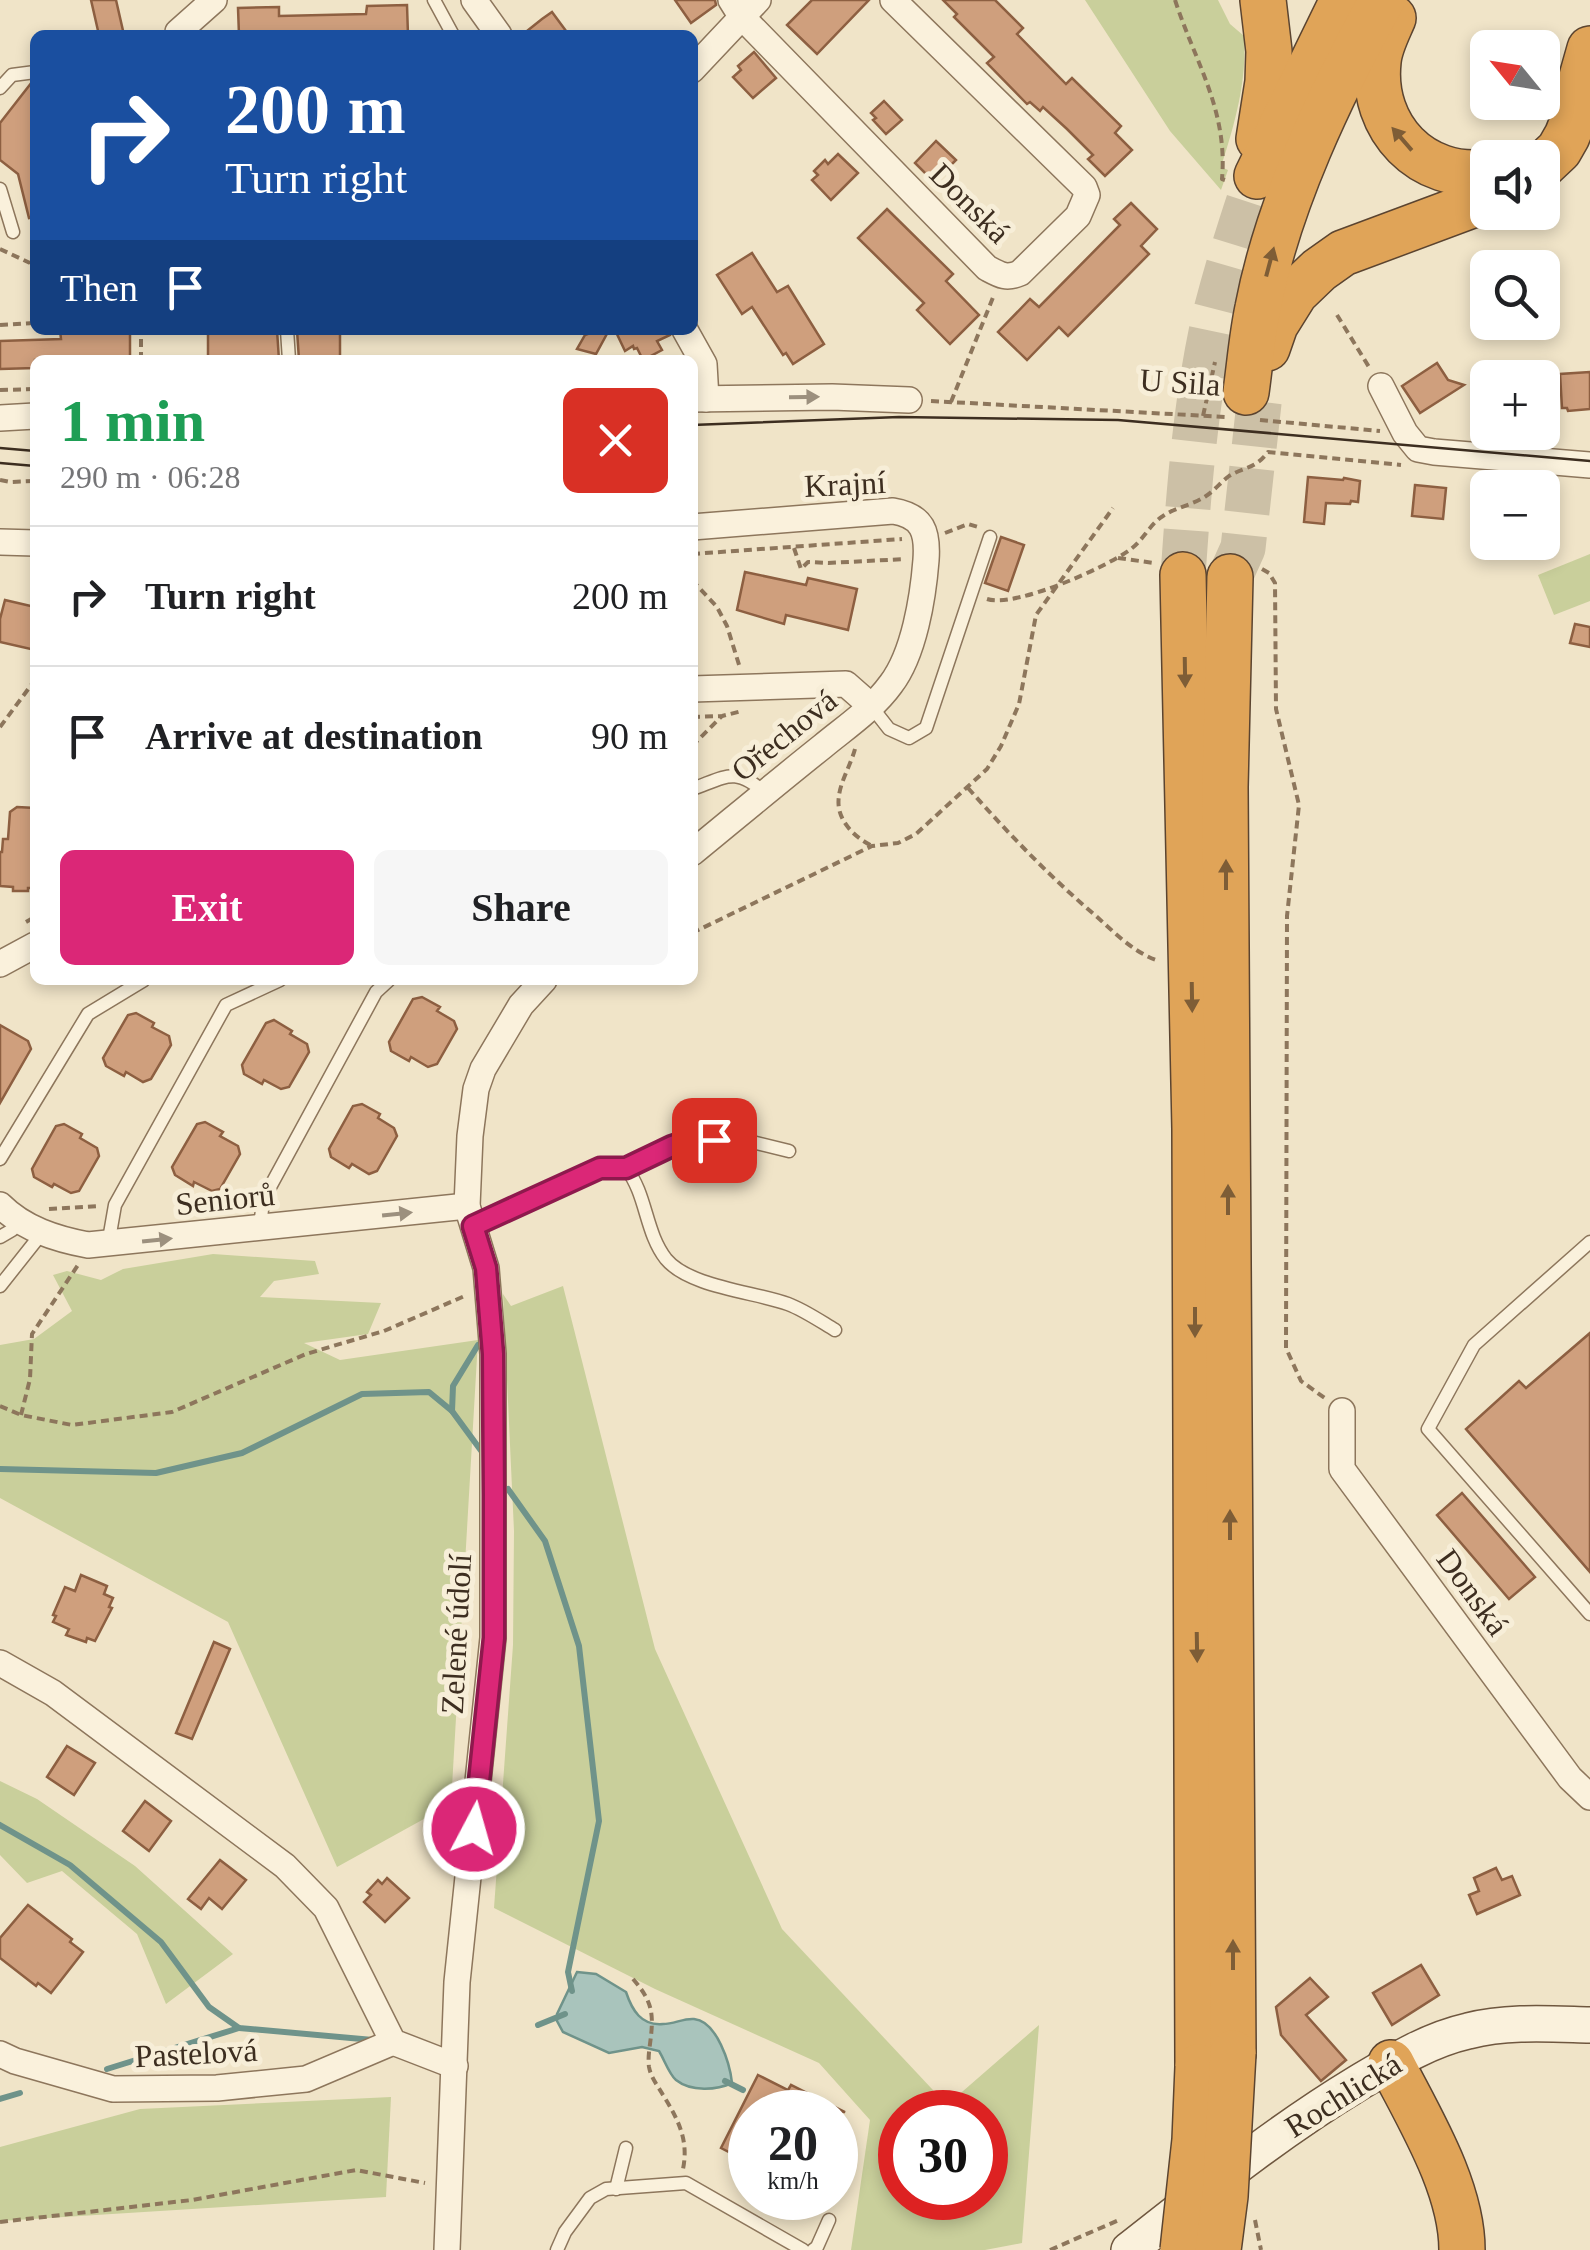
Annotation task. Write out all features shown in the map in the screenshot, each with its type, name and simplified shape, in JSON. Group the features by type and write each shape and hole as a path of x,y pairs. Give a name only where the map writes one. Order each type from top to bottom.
{"highway":[{"path":"1245,180 1268,82 1263,0"},
{"path":"1245,180 1343,0"},
{"path":"1251,406 1258,307 1278,234 1327,106 1382,0"},
{"path":"1403,0 1383,41 1378,63 1386,118 1398,137 1418,156 1444,170 1470,174"},
{"path":"1542,140 1583,84"},
{"path":"1560,147 1574,121 1583,84"},
{"path":"1251,406 1276,325 1295,293 1318,270 1367,242 1470,207"},
{"path":"1174,568 1195,1129 1216,2060 1232,2250"},
{"path":"1183,2250 1195,2140 1216,2060 1225,787 1241,570"},
{"path":"1391,2063 1455,2200 1462,2250"},
{"path":"1218,2250 1226,2196"}],"street":[{"path":"182,30 214,0"},
{"path":"474,0 495,30"},
{"name":"Donská","path":"698,62 743,5 987,268 1002,276 1020,273 1078,216 1088,195 1079,181 893,0"},
{"path":"688,335 704,364 700,399 909,400"},
{"path":"1380,386 1418,449 1590,465"},
{"path":"0,418 30,416"},
{"name":"Krajní","path":"698,526 893,511 914,518 922,528 916,546"},
{"path":"0,542 30,543"},
{"path":"698,689 846,684 871,706 891,684 914,631 925,569 916,546"},
{"name":"Ořechová","path":"698,847 871,706"},
{"path":"0,964 30,948"},
{"path":"470,1216 470,1136 482,1069 521,1005 539,985"},
{"name":"Seniorů","path":"22,1221 88,1245 108,1245 260,1228 470,1216"},
{"name":"Zelené údolí","path":"448,2250 458,1982 494,1638 493,1354 486,1268 470,1216"},
{"name":"Donská","path":"1342,1411 1342,1469 1570,1778 1590,1797"},
{"path":"0,1663 53,1693 285,1866 326,1908 394,2042 456,2066"},
{"name":"Rochlická","path":"1124,2235 1307,2114 1429,2043 1503,2025 1590,2025"},
{"name":"Pastelová","path":"0,2054 113,2089 217,2088 306,2079 394,2042"}],"lane":[{"path":"434,0 450,30"},
{"path":"0,88 12,74 30,72"},
{"path":"0,189 14,232"},
{"path":"871,706 889,728 908,738 926,728 990,537"},
{"path":"698,787 736,775 765,793"},
{"path":"0,1159 88,1014 136,985"},
{"path":"108,1245 115,1205 226,1005 269,985"},
{"path":"260,1228 263,1200 376,992 384,985"},
{"path":"470,1216 600,1168 626,1168 687,1141 744,1140 789,1151"},
{"path":"626,1168 636,1180 651,1231 667,1261 718,1286 789,1304 835,1330"},
{"path":"0,1286 32,1243 22,1221"},
{"path":"1590,1242 1474,1345 1428,1429 1590,1614"},
{"path":"616,2188 626,2148"},
{"path":"557,2250 590,2198 606,2189 686,2183 802,2250"},
{"path":"813,2250 829,2220"}],"path":[{"path":"1175,0 1221,125 1222,179 1245,180"},
{"path":"0,249 30,263"},
{"name":"U Sila","path":"1002,276 951,402 1203,416 1251,406 1405,433"},
{"path":"1337,316 1380,386"},
{"path":"0,324 30,323"},
{"path":"1203,416 1218,349"},
{"path":"0,390 30,389"},
{"path":"973,594 998,602 1048,589 1118,558 1136,546 1166,514 1204,498 1226,478 1259,464 1268,452 1399,464"},
{"path":"0,483 30,481"},
{"path":"698,930 872,846 898,843 916,834 968,788 1002,746 1020,704 1036,615 1113,508"},
{"path":"794,548 800,569 808,562 828,564 916,546 968,524 981,528 990,537"},
{"path":"698,554 916,546"},
{"path":"1118,558 1174,568"},
{"path":"1241,570 1270,573 1274,583 1276,709 1300,805 1286,916 1286,1348 1301,1381 1342,1411"},
{"path":"698,586 717,606 728,626 740,664 742,687"},
{"path":"0,728 30,687"},
{"path":"698,718 722,716 698,740"},
{"path":"850,724 856,745 838,792 838,808 854,837 872,846"},
{"path":"968,788 1063,888 1128,944 1160,962"},
{"path":"22,1221 115,1205"},
{"path":"21,1414 30,1379 32,1334 78,1265"},
{"path":"0,1406 72,1425 172,1412 306,1354 384,1331 476,1291"},
{"path":"633,1979 644,1991 654,2020 648,2066 684,2137 686,2154 681,2180"},
{"path":"0,2222 192,2200 356,2170 450,2188"},
{"path":"1050,2250 1124,2235"}],"green space":[{"path":"1085,0 1218,0 1230,24 1244,36 1242,86 1221,167 1228,170 1221,190 1170,131"},
{"path":"1590,554 1590,601 1554,615 1538,575"},
{"path":"213,1254 315,1261 319,1274 274,1281 260,1297 381,1303 368,1334 304,1343 340,1360 478,1340 451,1804 337,1867 228,1622 0,1498 0,1345 34,1339 72,1311 53,1275 67,1271 101,1280 123,1269"},
{"path":"563,1286 655,1649 782,1929 933,2090 878,2090 878,2220 1008,2220 1008,2090 964,2090 1039,2025 1022,2243 985,2250 851,2250 870,2120 858,2107 858,2090 843,2090 819,2063 655,1989 494,1908 513,1645 514,1531 503,1294 511,1306"},
{"path":"0,1781 37,1799 135,1866 233,1954 166,2004 137,1934 62,1871 27,1883 0,1855"},
{"path":"391,2097 386,2197 0,2221 0,2147 140,2109"}],"water":[{"path":"577,1972 596,1974 626,1992 643,2020 667,2024 690,2019 709,2027 721,2045 732,2083 712,2088 689,2087 673,2077 659,2051 642,2047 609,2053 563,2032 557,2014"}],"building":[{"path":"91,0 116,0 123,30 98,30"},
{"path":"675,0 715,0 716,5 691,23"},
{"path":"812,0 869,0 817,54 787,25"},
{"path":"943,0 995,0 1023,28 1017,34 1066,84 1072,78 1121,126 1115,133 1132,150 1105,176 1088,159 1093,155 1067,129 1043,107 1040,111 1030,102 1027,104 987,63 994,57 954,17 957,14"},
{"path":"407,5 408,30 239,30 238,8 279,7 279,16 366,14 367,6"},
{"path":"552,12 565,30 528,30"},
{"path":"754,52 776,78 753,98 733,77 741,70 738,66"},
{"path":"30,85 30,218 18,174 0,160 0,123"},
{"path":"884,101 902,120 886,134 871,113"},
{"path":"936,141 956,160 934,182 915,163"},
{"path":"838,154 858,173 831,200 812,180 818,175 814,171 825,160 828,164"},
{"path":"1131,203 1157,229 1141,246 1149,254 1068,336 1059,327 1027,360 998,332 1030,299 1039,307 1120,225 1114,219"},
{"path":"887,209 953,274 946,281 979,315 950,344 917,310 924,303 858,238"},
{"path":"752,253 777,292 788,286 824,344 793,364 752,307 742,314 717,275"},
{"path":"61,335 130,335 130,355 30,355 30,368 0,369 0,341 61,339"},
{"path":"208,335 277,335 279,355 208,355"},
{"path":"297,335 340,335 340,355 299,355"},
{"path":"585,335 606,335 596,354 577,349"},
{"path":"617,335 670,335 657,341 662,350 652,355 640,355 633,346 625,351"},
{"path":"1437,363 1448,380 1464,385 1420,413 1402,386"},
{"path":"1590,372 1590,409 1562,408 1560,374"},
{"path":"1308,477 1360,481 1358,502 1326,503 1324,524 1304,522"},
{"path":"1415,485 1446,488 1443,519 1412,516"},
{"path":"1001,537 1024,545 1008,591 985,583"},
{"path":"745,572 806,585 808,578 857,589 848,630 786,615 784,624 737,610"},
{"path":"5,600 30,606 30,649 0,642"},
{"path":"1575,624 1590,627 1590,647 1570,643"},
{"path":"17,807 30,808 28,891 0,886 0,852 3,839 8,839 10,812"},
{"path":"422,997 440,1007 437,1011 454,1021 457,1029 437,1064 428,1067 391,1051 389,1042 413,999"},
{"path":"136,1013 169,1036 171,1045 151,1079 143,1082 106,1066 103,1058 128,1015"},
{"path":"274,1020 307,1044 309,1052 289,1087 281,1089 244,1074 242,1065 266,1023"},
{"path":"0,1025 28,1041 31,1049 0,1103"},
{"path":"362,1104 380,1114 378,1118 394,1128 397,1136 377,1171 369,1174 331,1157 329,1149 353,1106"},
{"path":"205,1122 223,1132 220,1136 238,1146 240,1154 220,1189 212,1191 194,1182 193,1186 175,1175 172,1167 197,1124"},
{"path":"64,1124 82,1134 80,1138 97,1148 99,1156 79,1191 71,1193 34,1177 32,1169 56,1126"},
{"path":"1590,1333 1590,1572 1466,1429 1519,1381 1526,1388"},
{"path":"1462,1493 1535,1577 1509,1599 1437,1515"},
{"path":"81,1575 107,1586 104,1594 113,1598 95,1641 66,1635 69,1629 53,1622 65,1587 75,1591"},
{"path":"214,1642 230,1649 192,1739 176,1733"},
{"path":"67,1746 95,1763 74,1795 47,1777"},
{"path":"145,1801 171,1821 149,1851 123,1831"},
{"path":"220,1860 246,1880 222,1909 209,1898 201,1909 188,1899"},
{"path":"1496,1868 1502,1880 1512,1876 1520,1895 1477,1914 1469,1895 1479,1891 1474,1878"},
{"path":"387,1878 409,1898 385,1922 364,1902 378,1880 382,1884"},
{"path":"28,1905 83,1952 51,1993 0,1958 0,1938"},
{"path":"1421,1965 1439,1995 1392,2025 1373,1993"},
{"path":"1310,1978 1328,1997 1306,2015 1346,2060 1321,2081 1281,2035 1276,2007"},
{"path":"758,2075 788,2090 750,2090"}],"waterway":[{"path":"478,1345 453,1386 452,1411 485,1456"},
{"path":"0,1469 156,1473 242,1453 362,1394 429,1392 452,1411"},
{"path":"508,1489 545,1541 579,1646 599,1821 568,1972 572,1991"},
{"path":"0,1825 70,1865 161,1942 209,2007 239,2028 373,2040"},
{"path":"538,2025 565,2014"},
{"path":"107,2069 239,2028"},
{"path":"725,2081 743,2090"},
{"path":"0,2099 20,2093"}],"tunnel":[{"path":"1183,575 1207,354 1257,176"},
{"path":"1230,577 1243,548 1260,394"}],"tram line":[{"path":"698,425 899,417 1118,420 1590,461"},
{"path":"0,448 30,451"},
{"path":"0,463 30,466"}],"route":[{"path":"474,1829 494,1638 494,1496 493,1354 486,1268 473,1226 600,1168 626,1168 687,1141 714,1140"}]}
